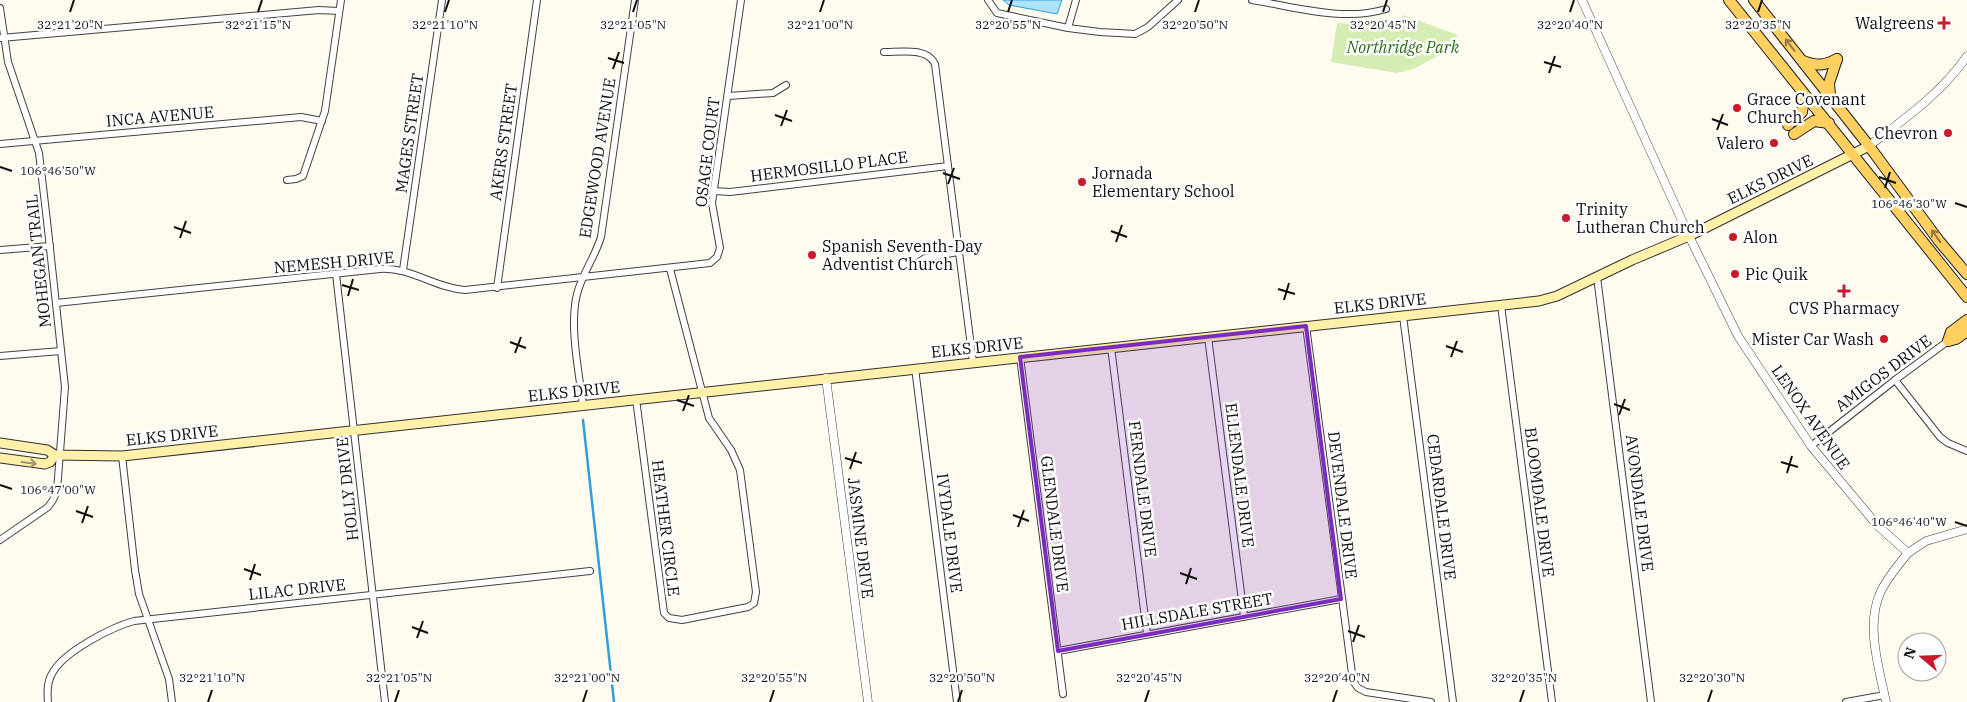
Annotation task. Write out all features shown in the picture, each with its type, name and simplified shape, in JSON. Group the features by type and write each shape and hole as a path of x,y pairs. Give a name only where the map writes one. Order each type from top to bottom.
{"main road":[{"path":"1730,0 1967,297"},
{"path":"1754,0 1869,146 1938,241 1967,274"},
{"path":"1802,61 1815,65 1826,64 1837,59 1829,83 1830,97"},
{"path":"1788,125 1802,112 1804,98 1801,88"},
{"path":"1794,134 1814,121 1829,123"},
{"name":"ELKS DRIVE","path":"0,443 47,450 57,456 122,456 1546,300 1689,236 1869,146"},
{"path":"1948,341 1951,332 1967,320"},
{"path":"1948,341 1956,339 1967,330"},
{"name":"ELKS DRIVE","path":"0,458 45,464 57,456"}],"street":[{"path":"287,180 300,178 305,172 322,120 341,0"},
{"name":"MAGES STREET","path":"403,270 442,0"},
{"name":"AKERS STREET","path":"497,288 538,0"},
{"name":"EDGEWOOD AVENUE","path":"583,405 574,318 577,294 582,278 601,237 635,0"},
{"name":"OSAGE COURT","path":"670,269 707,265 717,257 720,244 713,213 714,191 742,0"},
{"path":"988,0 997,13 1068,28 1135,34 1148,27 1178,0"},
{"path":"1068,28 1076,0"},
{"path":"1252,0 1291,3 1342,15 1369,14 1386,9"},
{"name":"LENOX AVENUE","path":"1582,0 1689,236 1738,336 1811,446 1877,525 1908,553"},
{"name":"MOHEGAN TRAIL","path":"0,8 2,38 10,70 40,158 65,387 57,456 57,491 51,504 0,540"},
{"path":"2,38 319,10 339,11"},
{"path":"884,52 920,52 928,55 933,60 936,68 973,362"},
{"path":"1869,146 1931,95 1955,72 1967,56"},
{"path":"728,96 774,93 786,85"},
{"name":"INCA AVENUE","path":"0,144 301,117 322,120"},
{"name":"HERMOSILLO PLACE","path":"714,191 730,192 948,166"},
{"path":"0,250 50,246"},
{"path":"911,267 925,258 958,252"},
{"name":"NEMESH DRIVE","path":"56,303 380,268 403,270 452,288 465,290 670,269"},
{"name":"HEATHER CIRCLE","path":"636,399 663,610 669,618 682,620 748,607 754,603 756,596 740,470 731,450 711,423 670,269"},
{"name":"HOLLY DRIVE","path":"336,274 385,702"},
{"name":"AVONDALE DRIVE","path":"1597,277 1651,702"},
{"name":"BLOOMDALE DRIVE","path":"1501,305 1552,702"},
{"name":"CEDARDALE DRIVE","path":"1403,316 1453,702"},
{"name":"DEVENDALE DRIVE","path":"1306,326 1351,675 1355,686 1366,692 1432,702"},
{"name":"ELLENDALE DRIVE","path":"1208,337 1244,616"},
{"name":"AMIGOS DRIVE","path":"1811,446 1894,380 1948,341"},
{"name":"FERNDALE DRIVE","path":"1111,347 1148,634"},
{"path":"0,356 61,351"},
{"name":"GLENDALE DRIVE","path":"1020,357 1063,694"},
{"name":"IVYDALE DRIVE","path":"915,368 957,702"},
{"name":"JASMINE DRIVE","path":"826,378 868,702"},
{"path":"1894,380 1940,437 1948,443 1967,451"},
{"path":"122,456 134,570 146,619 159,648 169,679 172,702"},
{"path":"1846,702 1885,698 1874,634 1874,611 1880,592 1890,575 1908,553 1926,541 1967,529"},
{"name":"LILAC DRIVE","path":"48,702 47,690 50,678 61,662 108,630 128,623 146,619 590,571"},
{"name":"HILLSDALE STREET","path":"1058,651 1341,599"}],"highlighted area":[{"path":"1306,326 1341,599 1058,651 1020,357"}],"green space":[{"name":"Northridge Park","path":"1403,15 1458,35 1438,56 1413,69 1397,73 1331,62 1337,23 1377,27 1392,26 1396,25"}],"water":[{"path":"1003,0 1062,0 1057,14 1009,5"}],"waterway":[{"path":"583,420 614,702"}],"place":[{"name":"Walgreens","path":"1944,23"},
{"name":"Grace Covenant Church","path":"1737,108"},
{"name":"Chevron","path":"1948,133"},
{"name":"Valero","path":"1774,143"},
{"name":"Jornada Elementary School","path":"1082,182"},
{"name":"Trinity Lutheran Church","path":"1566,218"},
{"name":"Alon","path":"1733,237"},
{"name":"Spanish Seventh-Day Adventist Church","path":"812,255"},
{"name":"Pic Quik","path":"1735,274"},
{"name":"CVS Pharmacy","path":"1844,291"},
{"name":"Mister Car Wash","path":"1884,339"}]}
